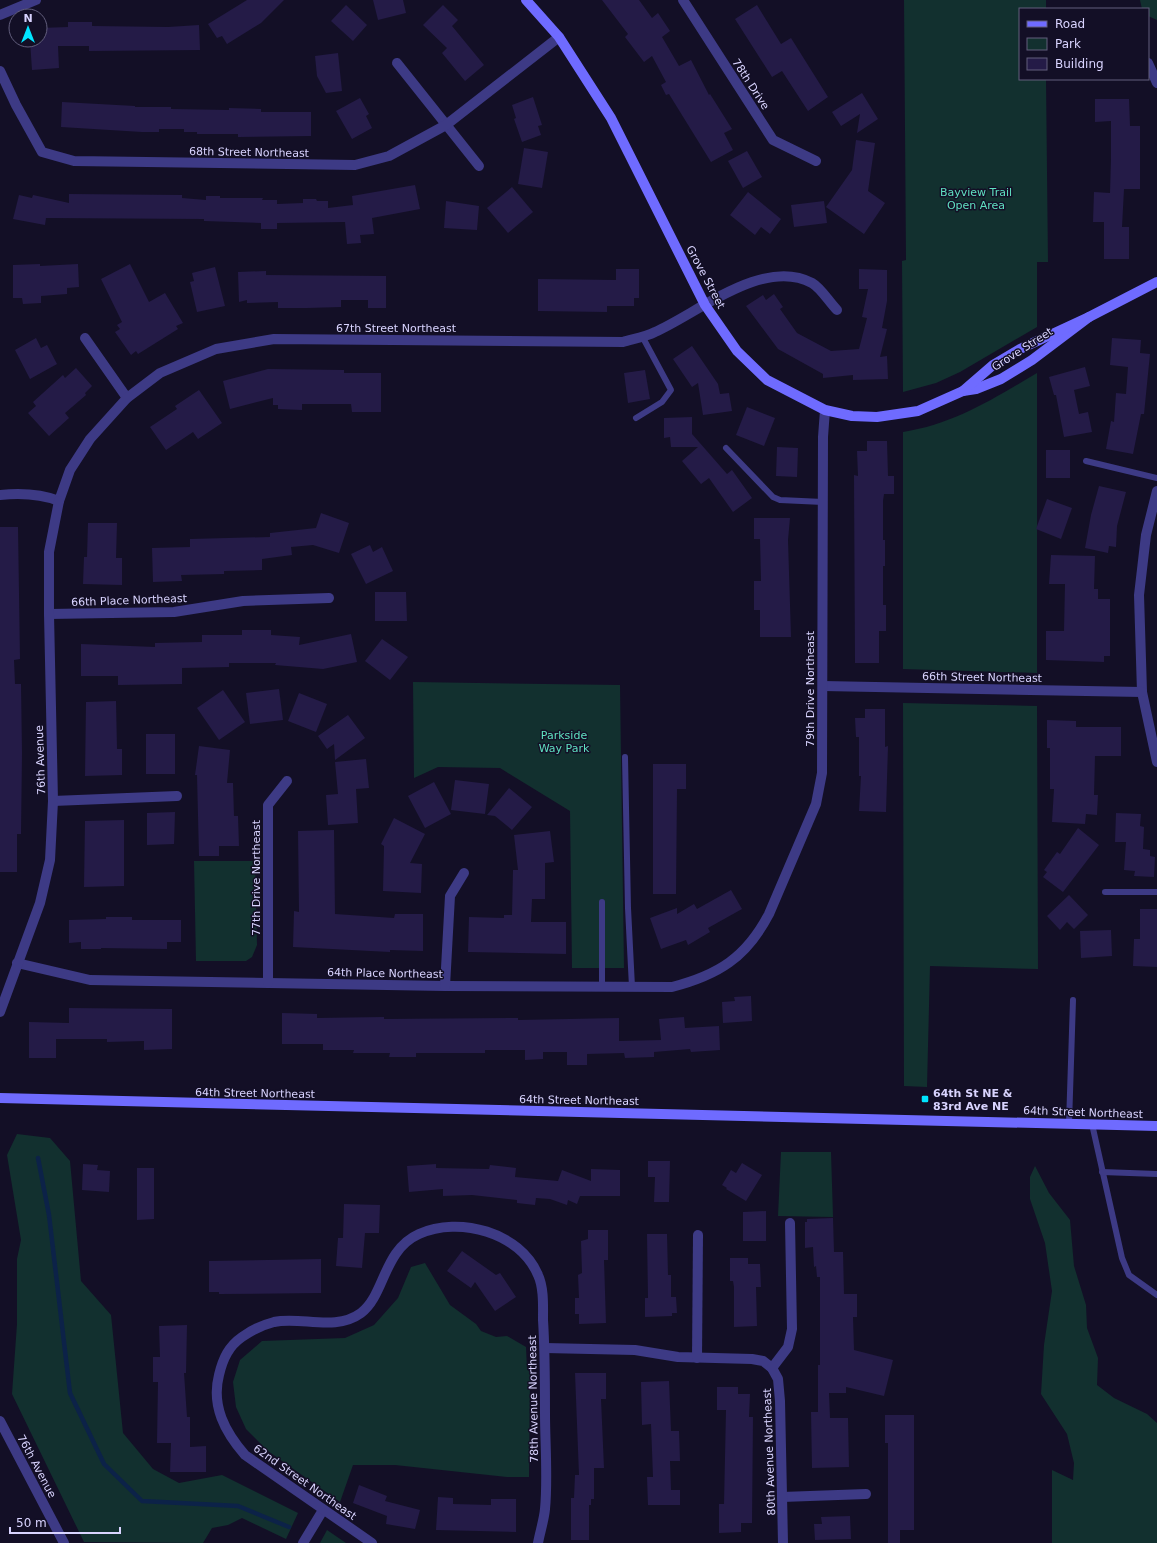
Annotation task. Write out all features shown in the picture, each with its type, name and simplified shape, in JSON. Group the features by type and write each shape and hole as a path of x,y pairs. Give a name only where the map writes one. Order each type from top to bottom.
{"main road":[{"name":"Grove Street","path":"526,0 558,37 611,118 705,305 737,351 767,380 825,410 852,416 877,417 918,411 963,391 976,389 1001,379 1032,360 1089,317"},
{"name":"Grove Street","path":"963,391 993,365 1020,349 1089,317 1157,282"},
{"name":"64th Street Northeast","path":"0,1098 1157,1126"}],"street":[{"path":"0,15 36,0"},
{"name":"78th Drive","path":"683,0 773,140 816,160"},
{"name":"68th Street Northeast","path":"0,71 16,105 42,152 74,161 355,165 389,156 446,125 558,37"},
{"path":"396,63 479,166"},
{"path":"1149,65 1157,83"},
{"name":"67th Street Northeast","path":"59,501 70,470 90,439 127,398 160,373 216,349 274,339 623,342 654,332 750,282 780,277 795,278 813,284 836,310"},
{"path":"85,338 127,398"},
{"name":"79th Drive Northeast","path":"744,951 761,930 769,914 816,804 822,773 823,437 825,410"},
{"path":"1157,491 1146,535 1139,595 1142,692 1157,762"},
{"path":"0,495 15,493 59,501"},
{"name":"76th Avenue","path":"0,1012 40,903 50,860 54,801 48,614 49,552 59,501"},
{"name":"66th Place Northeast","path":"48,614 174,612 243,601 329,598"},
{"name":"66th Street Northeast","path":"823,686 1142,692"},
{"name":"77th Drive Northeast","path":"268,983 268,805 287,781"},
{"path":"54,801 177,796"},
{"path":"445,986 450,896 464,873"},
{"name":"64th Place Northeast","path":"18,963 90,980 445,986 672,987 699,980 717,971 744,951"},
{"path":"545,1348 635,1350 678,1358 752,1359 763,1361 772,1368 788,1347 792,1328 790,1223"},
{"name":"62nd Street Northeast","path":"372,1543 245,1455 230,1437 217,1405 217,1382 222,1362 232,1344 252,1330 275,1322 329,1323 346,1320 361,1313 371,1301 398,1250 418,1234 444,1226 466,1226 487,1230 506,1241 528,1258"},
{"path":"697,1358 698,1235"},
{"name":"78th Avenue Northeast","path":"528,1258 538,1275 543,1297 545,1348 545,1510 538,1543"},
{"name":"80th Avenue Northeast","path":"772,1368 778,1379 780,1401 783,1543"},
{"name":"76th Avenue","path":"0,1421 64,1543"},
{"path":"782,1497 866,1494"},
{"path":"303,1543 323,1510"}],"lane":[{"path":"636,418 662,402 671,390 642,336"},
{"path":"726,448 773,497 780,500 823,502"},
{"path":"1086,462 1157,478"},
{"path":"625,757 628,908 632,987"},
{"path":"1105,892 1157,892"},
{"path":"602,902 602,987"},
{"path":"1068,1124 1073,1000"},
{"path":"1092,1124 1122,1258 1129,1275 1157,1295"},
{"path":"1102,1172 1157,1174"}],"green space":[{"name":"Bayview Trail Open Area","path":"904,0 1046,0 1046,8 1019,8 1019,80 1046,80 1048,262 1037,262 1037,327 960,372 936,383 903,392 902,261 906,260"},
{"path":"1140,0 1157,0 1157,20 1149,16 1149,8 1142,8"},
{"path":"1037,373 1037,673 903,669 903,432 922,428 956,417 989,401"},
{"name":"Parkside Way Park","path":"413,682 620,685 624,968 572,968 570,811 500,768 438,767 414,778"},
{"path":"903,703 1037,706 1038,969 930,966 927,1087 904,1086"},
{"path":"194,861 255,861 257,945 252,957 246,961 196,961"},
{"path":"17,1134 50,1138 70,1161 81,1281 111,1315 123,1433 153,1469 179,1483 222,1475 298,1513 286,1539 242,1518 228,1525 212,1528 203,1543 84,1542 12,1394 17,1324 17,1259 21,1240 7,1155"},
{"path":"781,1152 831,1152 833,1217 778,1216"},
{"path":"1035,1166 1049,1193 1070,1220 1074,1266 1086,1305 1087,1328 1098,1358 1097,1385 1114,1398 1147,1414 1157,1423 1157,1543 1052,1543 1052,1470 1073,1480 1074,1463 1067,1434 1041,1394 1044,1345 1052,1291 1045,1243 1030,1199 1030,1177"},
{"path":"425,1263 450,1305 476,1324 481,1331 496,1337 507,1336 526,1347 527,1369 530,1372 529,1477 507,1477 395,1465 353,1465 340,1502 268,1451 246,1429 236,1407 233,1382 240,1360 262,1341 345,1338 374,1325 398,1298 411,1267"},
{"path":"327,1530 346,1543 320,1543"}],"building":[{"path":"247,0 284,0 261,23 227,44 222,36 217,38 208,24"},
{"path":"373,0 403,0 406,13 378,20"},
{"path":"602,0 639,0 652,18 658,13 670,31 662,37 679,66 691,60 709,95 710,94 732,129 724,133 733,150 711,162 669,94 666,95 661,85 666,82 652,56 644,62 625,37 628,34"},
{"path":"346,5 367,25 353,41 331,21"},
{"path":"443,5 458,20 452,26 484,65 465,81 442,53 447,48 423,25"},
{"path":"757,5 781,44 791,38 828,97 808,111 782,71 772,77 735,19"},
{"path":"68,22 92,22 92,26 168,27 199,25 200,50 89,51 89,46 58,46 59,68 32,70 30,48 48,48 48,28 68,27"},
{"path":"338,53 342,91 326,93 317,76 315,56"},
{"path":"862,93 878,119 857,133 860,114 841,126 832,112"},
{"path":"533,97 542,125 538,126 541,135 522,142 514,119 516,118 512,105"},
{"path":"360,98 369,114 366,116 372,128 352,139 336,111"},
{"path":"1095,99 1129,99 1130,126 1140,126 1140,189 1124,189 1122,227 1129,227 1129,259 1104,259 1104,222 1093,222 1094,192 1110,193 1111,159 1111,121 1095,122"},
{"path":"62,102 135,107 171,107 171,109 229,110 229,108 261,109 261,112 311,112 311,136 238,137 238,134 197,134 197,132 184,132 184,129 159,129 159,132 142,132 61,127"},
{"path":"856,140 875,143 868,191 885,203 864,234 826,207 852,170"},
{"path":"524,148 548,152 542,188 518,184"},
{"path":"747,151 762,177 743,188 728,161"},
{"path":"415,185 420,209 372,218 374,234 360,235 361,243 347,244 345,222 277,223 277,229 261,229 261,223 204,221 204,219 46,218 45,225 13,219 19,195 32,198 33,195 69,203 69,194 182,195 182,198 206,200 206,196 220,196 220,198 263,198 262,200 277,200 277,204 303,203 303,199 316,199 317,201 328,201 328,208 353,205 352,196"},
{"path":"512,187 533,212 508,233 487,208"},
{"path":"748,192 781,219 770,234 761,227 755,235 730,215"},
{"path":"446,201 479,206 477,230 444,228"},
{"path":"824,201 827,223 794,227 791,205"},
{"path":"40,264 40,266 78,264 79,287 67,288 67,294 41,296 41,303 23,304 22,298 13,298 13,265"},
{"path":"130,264 149,302 165,293 183,323 176,326 178,329 138,354 136,351 131,355 115,332 120,329 117,325 122,322 101,279"},
{"path":"215,267 225,306 197,312 190,282 194,281 192,273"},
{"path":"616,269 639,269 639,298 634,298 634,306 607,306 607,312 538,311 538,279 616,280"},
{"path":"859,269 887,270 887,301 882,328 887,329 880,357 887,356 888,379 853,380 853,375 823,378 823,374 778,349 746,306 763,295 766,300 774,294 783,307 780,309 797,333 831,351 859,349 867,318 862,317 868,289 859,289"},
{"path":"266,271 266,275 386,276 386,308 368,308 368,300 341,300 341,307 307,308 278,308 278,302 247,303 247,300 239,302 238,272"},
{"path":"36,338 41,348 47,345 57,364 30,379 15,350"},
{"path":"1112,338 1141,340 1140,353 1150,354 1144,414 1141,414 1133,454 1106,449 1111,421 1114,422 1116,393 1126,394 1128,367 1110,365"},
{"path":"692,346 718,384 720,394 729,393 732,411 703,415 698,383 692,387 673,359"},
{"path":"1085,367 1090,386 1074,390 1079,414 1088,412 1092,432 1064,437 1056,395 1054,395 1049,377"},
{"path":"76,368 92,386 85,393 86,395 65,413 69,418 49,436 28,413 36,406 33,402 63,375 65,378"},
{"path":"268,369 344,370 344,373 381,373 381,412 352,412 351,404 302,404 302,410 278,409 278,405 273,405 273,398 230,409 223,381"},
{"path":"645,370 650,399 628,403 624,373"},
{"path":"199,390 222,423 198,439 193,432 166,450 150,427 177,409 175,406"},
{"path":"747,407 775,418 764,446 736,435"},
{"path":"692,417 692,434 727,474 732,470 752,498 733,512 709,478 701,484 682,461 698,447 671,447 670,437 664,438 664,418"},
{"path":"867,441 887,441 888,476 894,476 894,494 884,494 883,501 885,566 883,566 883,605 886,605 886,631 879,631 879,663 855,663 854,475 858,476 857,451 867,451"},
{"path":"777,447 798,448 797,477 776,476"},
{"path":"1046,450 1070,450 1070,478 1046,478"},
{"path":"1099,486 1126,492 1117,526 1116,547 1109,546 1108,553 1085,548 1091,515"},
{"path":"1047,499 1072,508 1061,539 1036,529"},
{"path":"321,513 349,523 339,553 313,545 291,547 292,555 262,559 262,570 224,571 224,574 181,575 182,581 153,582 152,548 190,547 190,539 270,537 270,533 316,528"},
{"path":"754,518 790,518 788,540 791,637 760,637 760,610 754,610 754,581 761,581 760,539 754,539"},
{"path":"88,523 117,523 116,558 122,558 122,585 83,584 84,557 87,557"},
{"path":"0,527 18,527 20,659 14,660 15,684 21,684 22,753 21,834 17,834 17,872 0,872"},
{"path":"370,545 373,552 382,547 393,571 366,584 351,554"},
{"path":"1051,555 1095,556 1094,589 1098,589 1098,599 1110,599 1110,656 1104,656 1104,662 1046,660 1046,631 1064,631 1065,584 1049,584"},
{"path":"375,592 406,592 407,621 375,621"},
{"path":"242,630 271,630 271,635 300,637 299,645 351,634 357,662 323,669 275,665 276,663 229,663 229,667 182,668 182,684 118,685 118,676 81,676 81,644 155,647 155,643 202,642 202,635 242,635"},
{"path":"382,639 408,657 390,680 365,661"},
{"path":"279,689 283,720 250,724 246,693"},
{"path":"223,690 245,722 219,740 197,708"},
{"path":"299,693 327,704 316,732 288,721"},
{"path":"116,701 117,749 122,749 122,775 85,776 86,702"},
{"path":"865,709 885,709 885,747 888,746 886,812 859,811 861,776 859,776 859,737 856,737 855,718 865,718"},
{"path":"348,715 365,738 335,760 334,744 327,749 318,736"},
{"path":"1047,720 1076,721 1076,727 1121,727 1121,756 1095,756 1094,795 1098,795 1097,815 1086,814 1085,824 1052,822 1054,789 1050,789 1050,748 1047,748"},
{"path":"146,734 175,734 175,774 146,774"},
{"path":"199,746 230,750 227,783 233,783 234,816 238,816 239,846 219,846 219,856 199,856 197,775 195,775"},
{"path":"366,759 369,788 356,789 358,823 328,825 326,795 338,794 335,762"},
{"path":"653,764 686,764 686,789 677,789 676,894 653,894"},
{"path":"455,780 489,784 485,814 451,810"},
{"path":"434,782 451,814 425,828 408,796"},
{"path":"509,788 532,807 512,830 495,816 487,815"},
{"path":"175,812 174,844 147,845 147,813"},
{"path":"1116,813 1141,814 1140,826 1144,827 1143,849 1150,850 1150,856 1155,857 1154,877 1134,876 1135,871 1124,870 1126,842 1115,842"},
{"path":"394,818 425,834 410,863 422,864 421,893 383,891 384,846 381,844"},
{"path":"124,820 124,886 84,887 85,821"},
{"path":"1078,828 1099,845 1063,892 1043,877 1047,872 1044,870 1057,852 1060,854"},
{"path":"334,830 335,914 394,918 395,914 423,914 423,951 390,950 390,952 293,947 294,911 299,912 298,831"},
{"path":"550,831 554,862 545,863 545,899 532,899 531,922 566,922 566,954 468,952 469,917 504,918 504,915 512,915 513,870 518,870 514,835"},
{"path":"731,890 742,909 708,928 710,932 688,945 686,940 661,949 650,918 677,908 677,914 694,904 697,909"},
{"path":"1069,895 1088,915 1074,929 1067,922 1060,930 1047,916"},
{"path":"1140,909 1157,909 1157,967 1133,966 1134,939 1140,939"},
{"path":"106,917 132,917 132,920 181,920 181,942 167,942 167,949 81,949 81,942 69,943 69,920 106,919"},
{"path":"1111,930 1112,956 1081,958 1080,931"},
{"path":"751,996 752,1021 723,1023 722,1002 735,1001 734,997"},
{"path":"69,1008 172,1009 172,1049 144,1050 144,1041 107,1042 107,1039 56,1039 56,1058 29,1058 29,1022 69,1023"},
{"path":"282,1013 317,1014 317,1018 384,1017 384,1019 518,1018 518,1020 619,1018 619,1041 661,1040 659,1019 684,1017 685,1028 719,1026 720,1050 691,1052 690,1049 654,1052 654,1057 625,1058 624,1053 587,1054 587,1065 567,1065 567,1052 543,1052 543,1059 525,1060 525,1050 485,1050 485,1053 416,1053 416,1057 389,1057 390,1053 353,1053 354,1050 323,1050 323,1044 282,1044"},
{"path":"648,1161 670,1161 669,1202 654,1202 655,1177 648,1177"},
{"path":"742,1163 762,1175 746,1201 722,1185 731,1170 736,1173"},
{"path":"83,1164 98,1165 97,1170 110,1171 109,1192 82,1190"},
{"path":"436,1164 436,1168 489,1169 490,1165 516,1168 515,1177 558,1181 562,1170 591,1181 591,1169 620,1170 620,1196 580,1196 577,1204 568,1200 567,1205 550,1199 536,1198 535,1205 517,1203 517,1200 472,1195 443,1196 443,1189 409,1192 407,1166"},
{"path":"137,1168 154,1168 154,1219 137,1220"},
{"path":"344,1204 380,1205 379,1233 365,1233 362,1268 336,1266 338,1238 343,1238"},
{"path":"766,1211 766,1241 743,1241 743,1212"},
{"path":"833,1218 834,1252 843,1252 844,1294 857,1294 857,1317 853,1317 854,1350 893,1360 884,1396 846,1387 846,1393 829,1393 830,1418 848,1418 849,1467 812,1468 811,1412 818,1412 818,1365 820,1365 820,1277 817,1277 816,1266 814,1267 813,1247 805,1248 805,1222 807,1222 807,1219"},
{"path":"588,1230 608,1230 608,1260 604,1260 606,1323 579,1324 579,1314 575,1314 575,1298 579,1298 578,1275 582,1273 581,1241 588,1239"},
{"path":"647,1234 667,1234 668,1275 671,1275 671,1297 676,1297 677,1313 672,1313 672,1316 645,1317 645,1298 648,1298"},
{"path":"462,1251 496,1275 500,1273 516,1297 495,1311 475,1282 471,1288 447,1271"},
{"path":"730,1258 748,1258 748,1264 760,1264 761,1287 756,1287 757,1326 734,1327 734,1287 733,1281 730,1281"},
{"path":"321,1259 321,1293 219,1294 219,1292 209,1292 209,1261"},
{"path":"187,1325 186,1373 184,1373 187,1417 190,1417 190,1447 206,1446 206,1472 170,1472 171,1443 157,1443 158,1382 153,1382 153,1357 160,1357 159,1326"},
{"path":"575,1373 606,1373 606,1399 601,1399 604,1468 594,1468 594,1499 591,1499 591,1505 589,1505 589,1540 571,1540 571,1498 574,1498 575,1475 579,1475"},
{"path":"669,1381 671,1431 679,1431 680,1461 670,1461 671,1490 680,1490 680,1505 648,1505 647,1477 653,1477 651,1424 642,1425 641,1382"},
{"path":"717,1387 738,1387 738,1394 750,1394 749,1417 753,1417 752,1523 741,1523 741,1532 719,1533 719,1504 724,1504 726,1410 717,1410"},
{"path":"885,1415 914,1415 914,1530 900,1530 900,1543 888,1543 888,1443 885,1443"},
{"path":"359,1485 387,1496 385,1501 420,1510 415,1529 386,1524 387,1516 353,1503"},
{"path":"438,1497 453,1498 453,1504 491,1505 491,1499 516,1499 516,1532 436,1530"},
{"path":"850,1516 851,1539 815,1540 814,1524 822,1524 821,1517"}],"waterway":[{"path":"38,1158 49,1215 70,1393 104,1464 142,1501 238,1506 289,1527"}],"place":[{"name":"64th St NE & 83rd Ave NE","path":"925,1099"}]}
